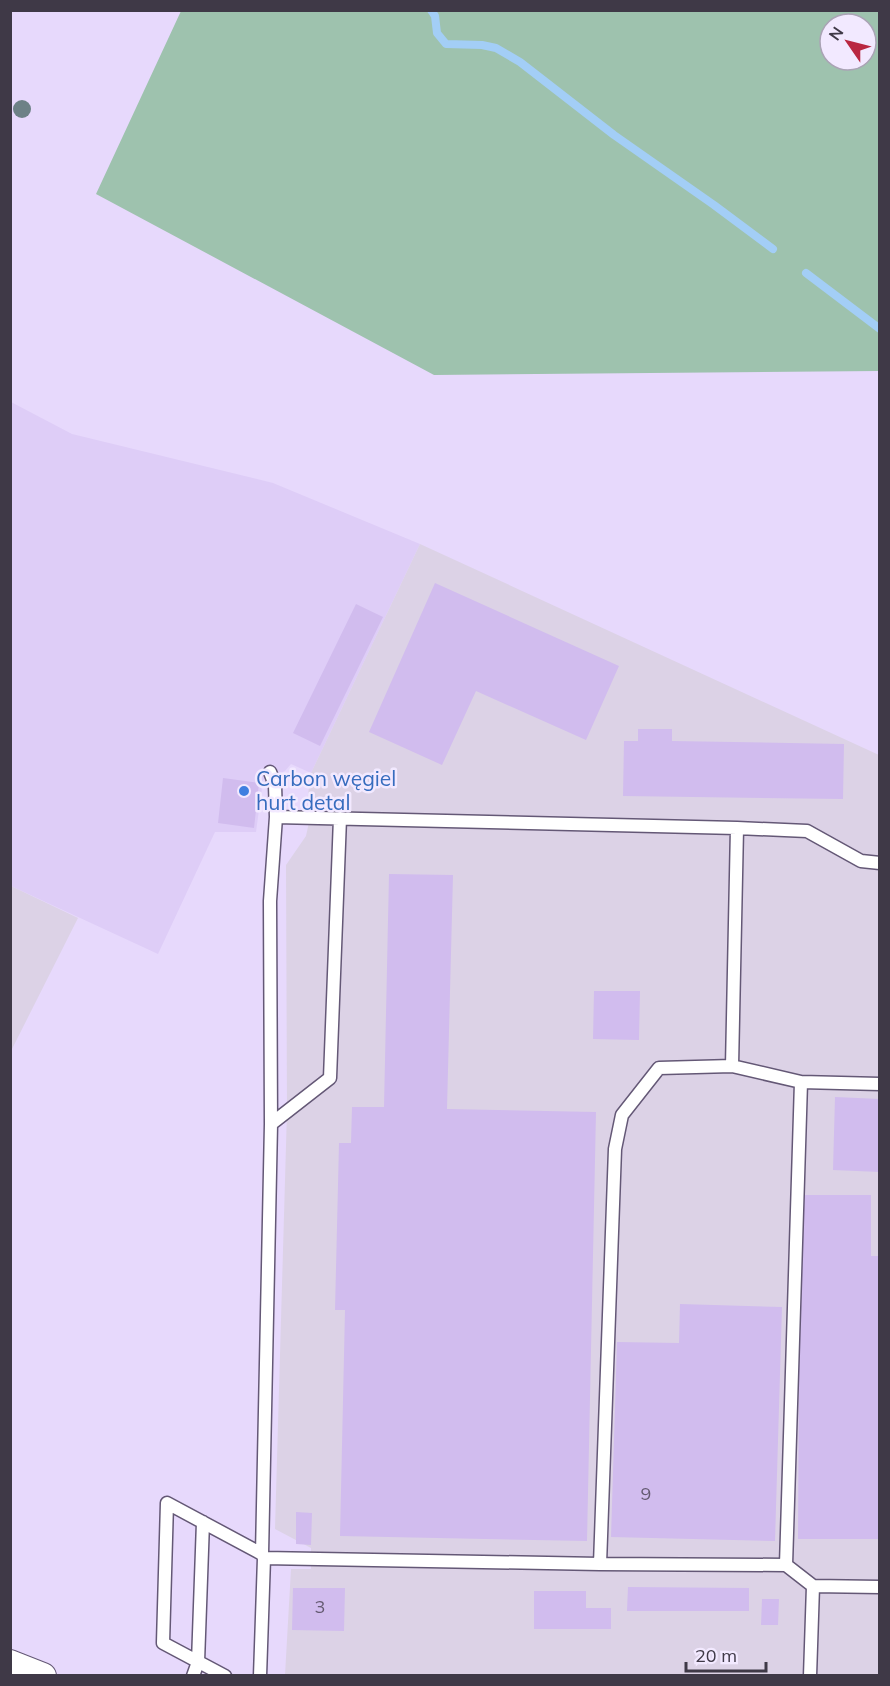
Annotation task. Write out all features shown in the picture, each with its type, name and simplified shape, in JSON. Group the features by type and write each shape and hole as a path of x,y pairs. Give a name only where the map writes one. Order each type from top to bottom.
{"street":[{"path":"10,1663 43,1676"}],"lane":[{"path":"260,1676 271,1124 270,901 276,817 275,785 270,772"},
{"path":"276,817 807,831 861,861 879,863"},
{"path":"271,1124 330,1078 340,818"},
{"path":"732,1066 737,828"},
{"path":"600,1564 615,1149 622,1115 659,1068 732,1066 801,1082 879,1084"},
{"path":"786,1565 801,1082"},
{"path":"225,1676 163,1643 167,1503 263,1556 600,1564 786,1565 813,1587 879,1587"},
{"path":"193,1676 198,1662 203,1522"},
{"path":"810,1676 813,1587"}],"shaded area":[{"path":"11,402 72,434 273,483 420,544 311,773 291,764 285,771 263,780 256,832 215,832 158,954 11,886"},
{"path":"420,544 879,755 879,1675 285,1675 291,1569 311,1569 311,1548 275,1529 287,1111 286,865 306,836 313,804 307,802 311,773"},
{"path":"11,886 78,918 11,1051"}],"green space":[{"path":"181,11 879,11 879,371 434,375 96,194"}],"building":[{"path":"435,583 619,666 586,740 476,691 442,765 369,732"},
{"path":"356,604 383,617 320,746 293,733"},
{"path":"638,729 672,729 672,741 844,744 843,799 623,796 624,741 638,741"},
{"path":"223,778 259,783 254,828 218,823"},
{"path":"389,874 453,875 447,1109 596,1112 587,1541 340,1536 345,1310 335,1310 339,1143 351,1143 352,1107 384,1107"},
{"path":"594,991 640,991 639,1040 593,1039"},
{"path":"835,1097 880,1099 880,1172 833,1170"},
{"path":"800,1195 871,1195 871,1256 880,1256 880,1539 798,1539"},
{"path":"680,1304 782,1307 775,1541 611,1537 617,1342 679,1343"},
{"path":"296,1512 312,1513 311,1545 296,1544"},
{"path":"628,1587 749,1588 749,1611 627,1611"},
{"path":"293,1588 345,1588 344,1631 292,1630"},
{"path":"534,1591 586,1591 586,1608 611,1608 611,1629 534,1629"},
{"path":"762,1599 779,1599 778,1625 761,1625"}],"waterway":[{"path":"431,10 435,16 437,33 446,44 482,45 496,48 520,62 614,135 773,249"},
{"path":"806,273 880,329"}],"place":[{"name":"Carbon węgiel hurt detal","path":"244,791"}]}
